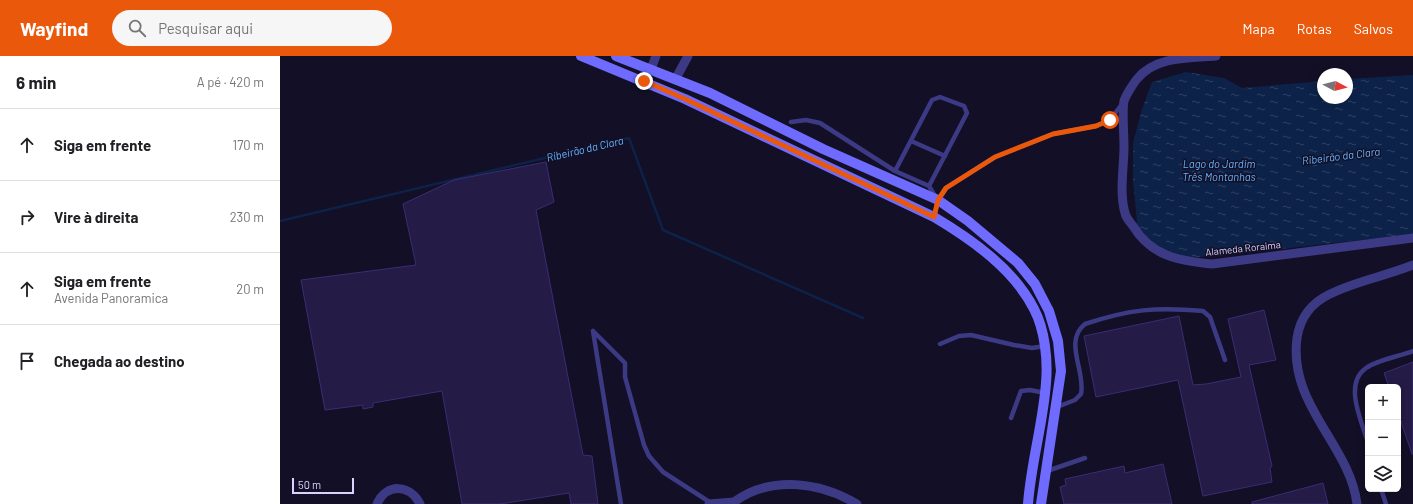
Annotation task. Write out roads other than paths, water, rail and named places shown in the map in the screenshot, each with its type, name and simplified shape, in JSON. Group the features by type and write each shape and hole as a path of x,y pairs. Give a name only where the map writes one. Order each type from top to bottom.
{"main road":[{"path":"581,56 671,92 934,217 965,236 986,252 1024,293 1034,308 1040,321 1045,346 1045,393 1028,504"},
{"path":"616,56 676,78 710,93 823,148 938,200 998,244 1018,263 1035,284 1049,311 1058,341 1061,371 1057,407 1045,472 1041,504"}],"street":[{"path":"651,69 656,56"},
{"path":"676,78 688,56"},
{"path":"1124,101 1137,79 1151,68 1167,60 1216,56"},
{"name":"Alameda Roraima","path":"1124,101 1124,161 1122,188 1125,214 1142,239 1148,245 1161,253 1184,261 1212,264 1413,238"},
{"path":"1357,504 1353,485 1345,467 1324,431 1298,375 1295,352 1298,329 1305,314 1313,305 1330,294 1413,265"},
{"path":"710,504 734,503 748,493 760,488 794,484 831,491 857,504"},
{"path":"377,504 385,492 399,488 412,492 420,504"}],"lane":[{"path":"895,171 932,100 940,97 964,106 967,113 929,186"},
{"path":"934,217 938,200 946,188 995,157 1053,134 1096,126 1110,120 1124,101"},
{"path":"791,122 806,120 820,123 895,171 929,186 938,200"},
{"path":"911,141 945,156"},
{"path":"1057,407 1075,400 1081,394 1076,338 1080,327 1118,313 1145,309 1203,311 1210,316 1225,360"},
{"path":"620,504 593,331 625,363 625,377 644,445 649,456 664,472 710,504"},
{"path":"940,344 959,336 971,335 1032,348 1045,346"},
{"path":"1365,432 1354,391 1357,378 1367,367 1413,351"},
{"path":"1012,418 1021,391 1030,390 1045,393"},
{"path":"1045,472 1085,458"},
{"path":"1383,492 1386,504"}],"water":[{"name":"Lago do Jardim Três Montanhas","path":"1186,72 1224,78 1242,88 1317,82 1317,104 1353,104 1353,79 1413,75 1413,234 1219,256 1183,258 1155,249 1138,232 1133,181 1133,143 1142,109 1152,82"}],"waterway":[{"name":"Ribeirão da Clara","path":"280,221 629,138 663,230 863,318"}]}
